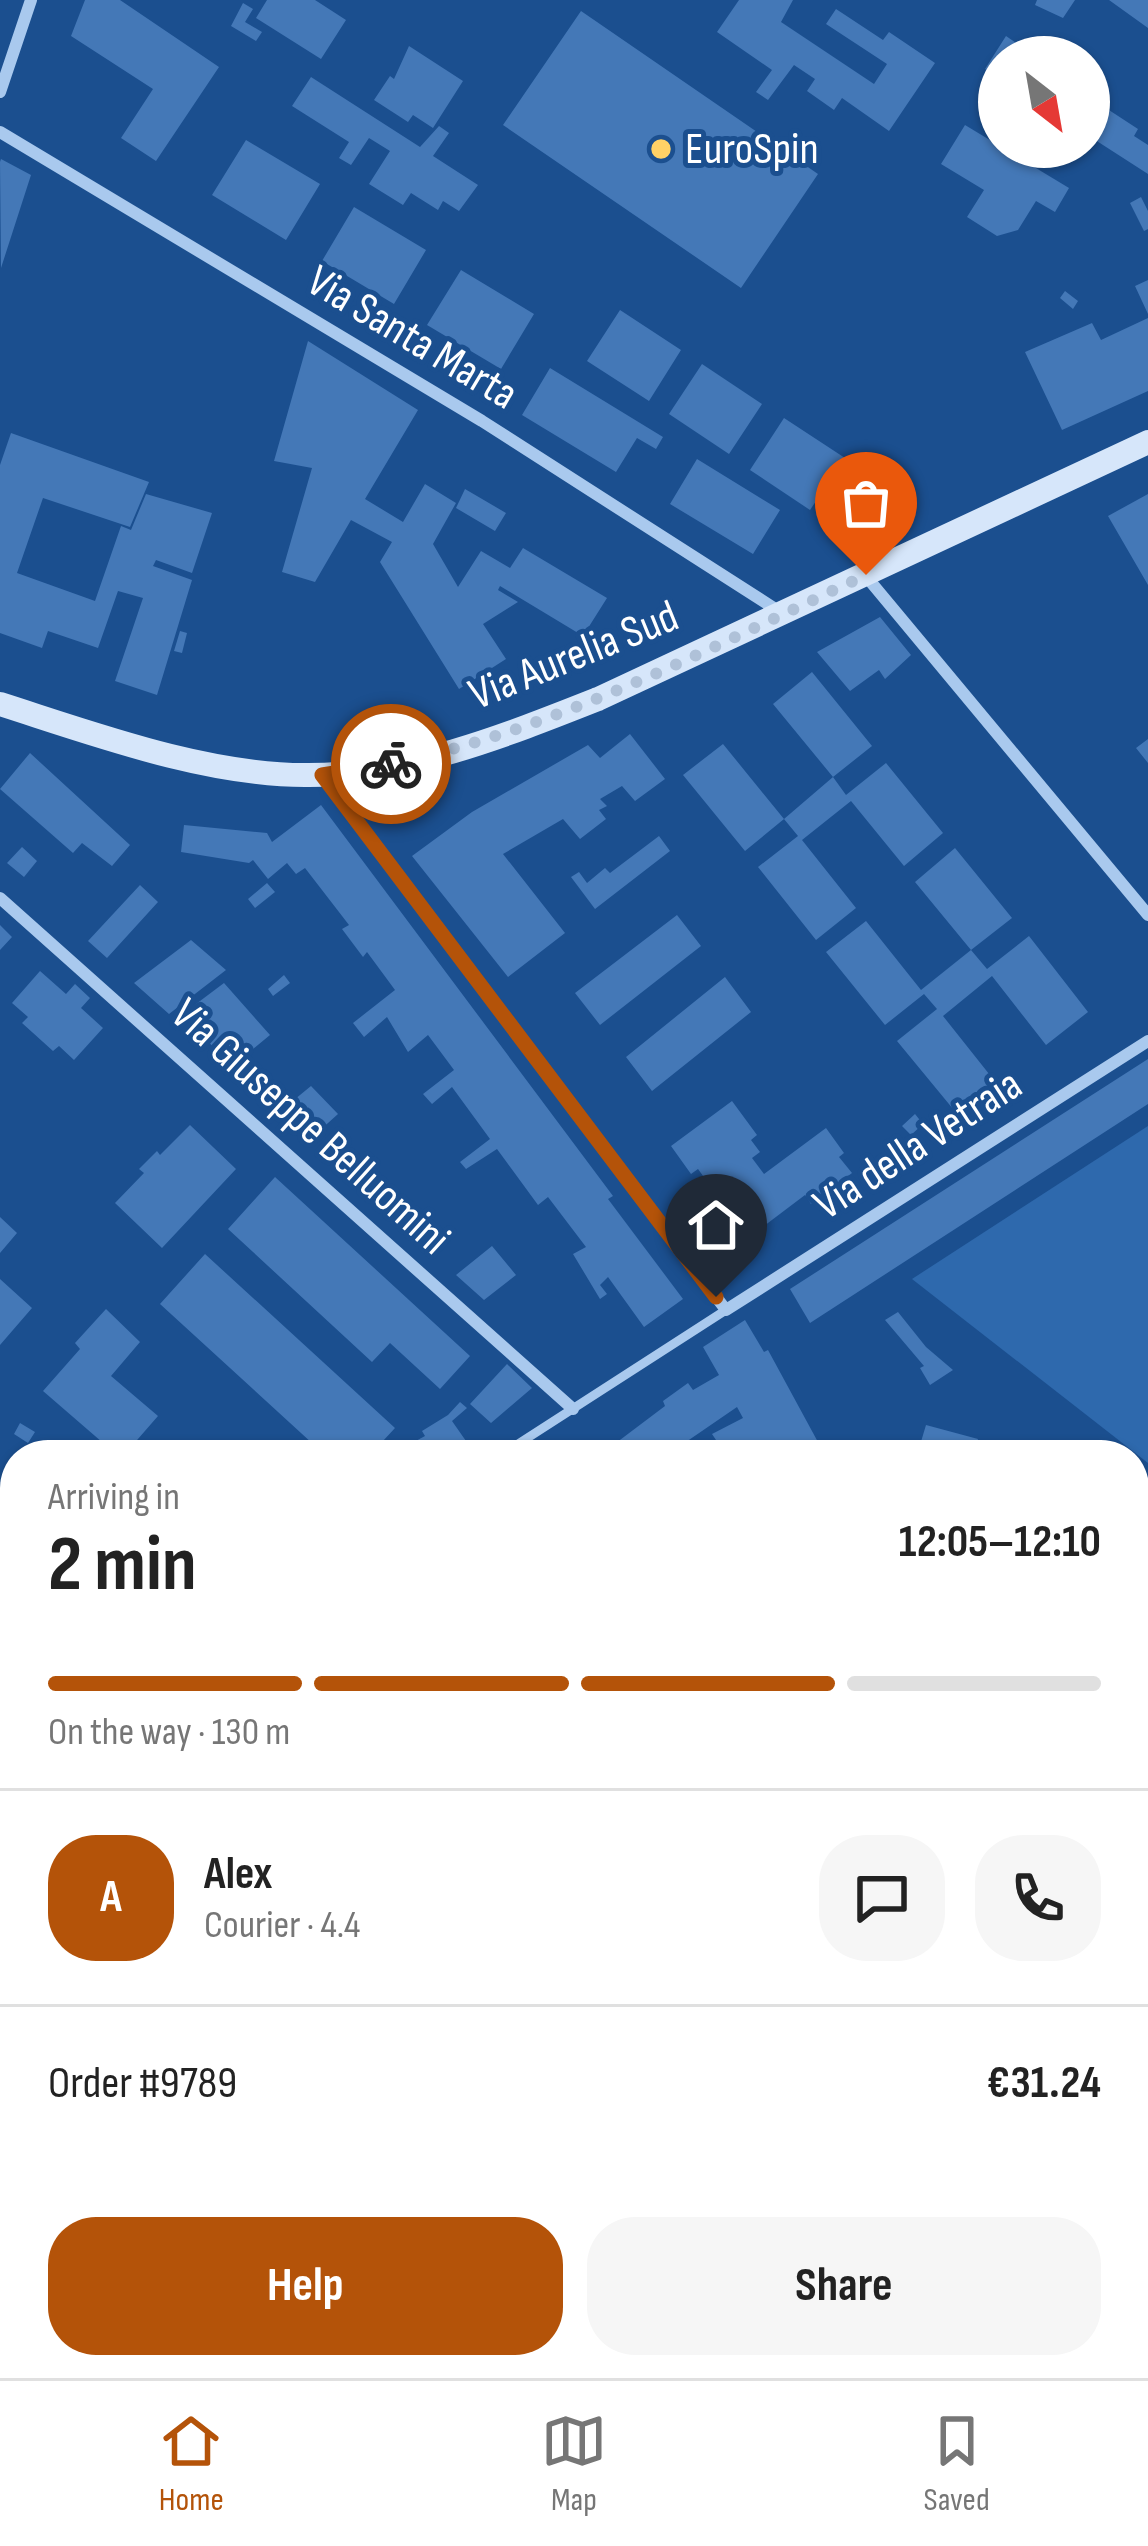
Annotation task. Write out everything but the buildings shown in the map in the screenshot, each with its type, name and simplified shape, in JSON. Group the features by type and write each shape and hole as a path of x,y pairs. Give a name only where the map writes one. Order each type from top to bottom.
{"main road":[{"name":"Via Aurelia Sud","path":"0,704 99,735 226,766 322,775 409,760 509,733 598,698 1148,442"}],"street":[{"path":"0,92 31,0"},
{"name":"Via Santa Marta","path":"0,132 482,421 781,613"},
{"path":"866,575 1148,914"},
{"path":"322,775 727,1310"},
{"name":"Via Giuseppe Belluomini","path":"0,898 573,1409"},
{"name":"Via della Vetraia","path":"727,1310 1148,1041"}],"lane":[{"path":"524,1440 727,1310"}],"shaded area":[{"path":"1148,1126 1148,1440 1118,1440 912,1279"}],"way so far":[{"path":"391,764 509,733 575,708 866,575"}],"place":[{"name":"EuroSpin","path":"661,149"}],"route":[{"path":"391,764 322,775 716,1297"}]}
